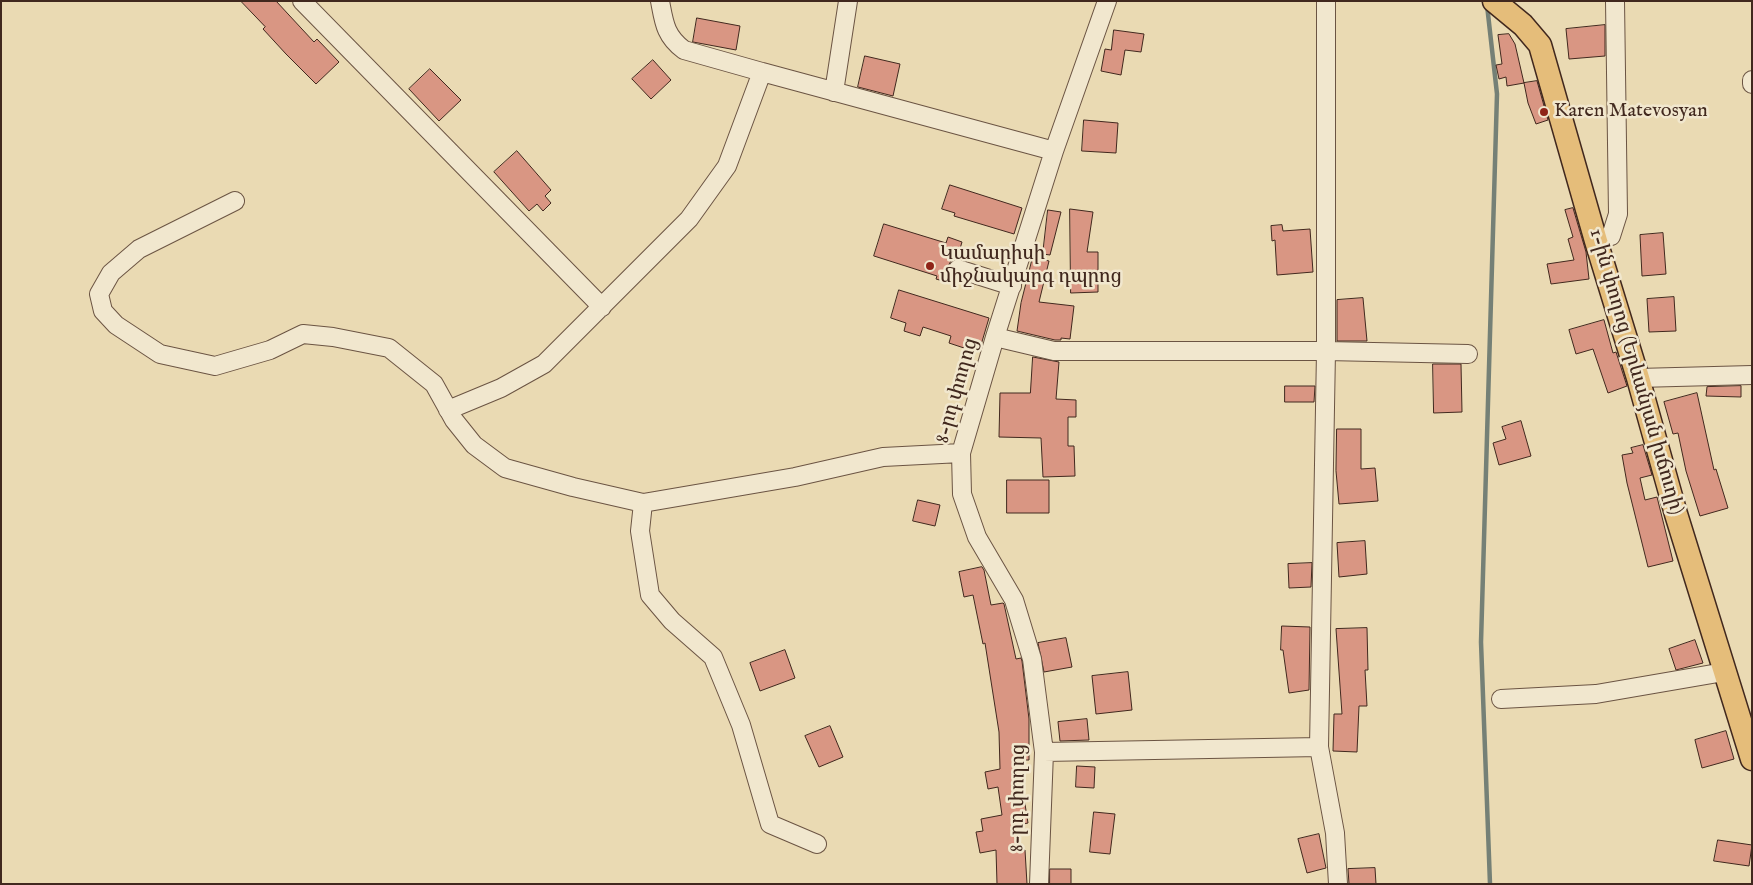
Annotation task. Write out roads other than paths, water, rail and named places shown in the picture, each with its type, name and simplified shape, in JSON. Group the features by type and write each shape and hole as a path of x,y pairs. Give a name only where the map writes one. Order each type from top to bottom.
{"main road":[{"name":"1-ին փողոց (Երևանյան խճուղի)","path":"1494,1 1523,25 1540,44 1676,514 1752,759"}],"street":[{"path":"302,1 602,307"},
{"path":"660,1 665,25 673,42 684,50 1054,151"},
{"path":"834,92 848,1"},
{"name":"8-րդ փողոց","path":"1039,884 1044,752 1032,658 1014,600 977,537 962,494 961,453 995,337 1054,151 1107,1"},
{"path":"1326,1 1326,351 1319,747 1335,833 1338,884"},
{"path":"1596,241 1611,236 1618,214 1615,1"},
{"path":"448,410 501,388 544,364 689,219 727,166 762,72"},
{"path":"234,201 139,249 111,273 99,294 103,311 116,324 160,354 214,366 270,350 303,334 333,337 389,348 434,384 454,420 474,444 505,468 573,487 642,503 795,477 883,457 961,453"},
{"path":"958,269 1012,286"},
{"path":"995,337 1054,351 1326,351 1468,354"},
{"path":"1638,378 1752,376"},
{"path":"642,503 640,530 650,595 672,621 713,657 741,725 770,824 817,844"},
{"path":"1501,699 1596,694 1724,672"},
{"path":"1044,752 1319,747"}],"waterway":[{"path":"1487,5 1497,94 1481,642 1490,884"}],"place":[{"name":"Karen Matevosyan","path":"1544,112"},
{"name":"Կամարիսի միջնակարգ դպրոց","path":"930,266"}]}
